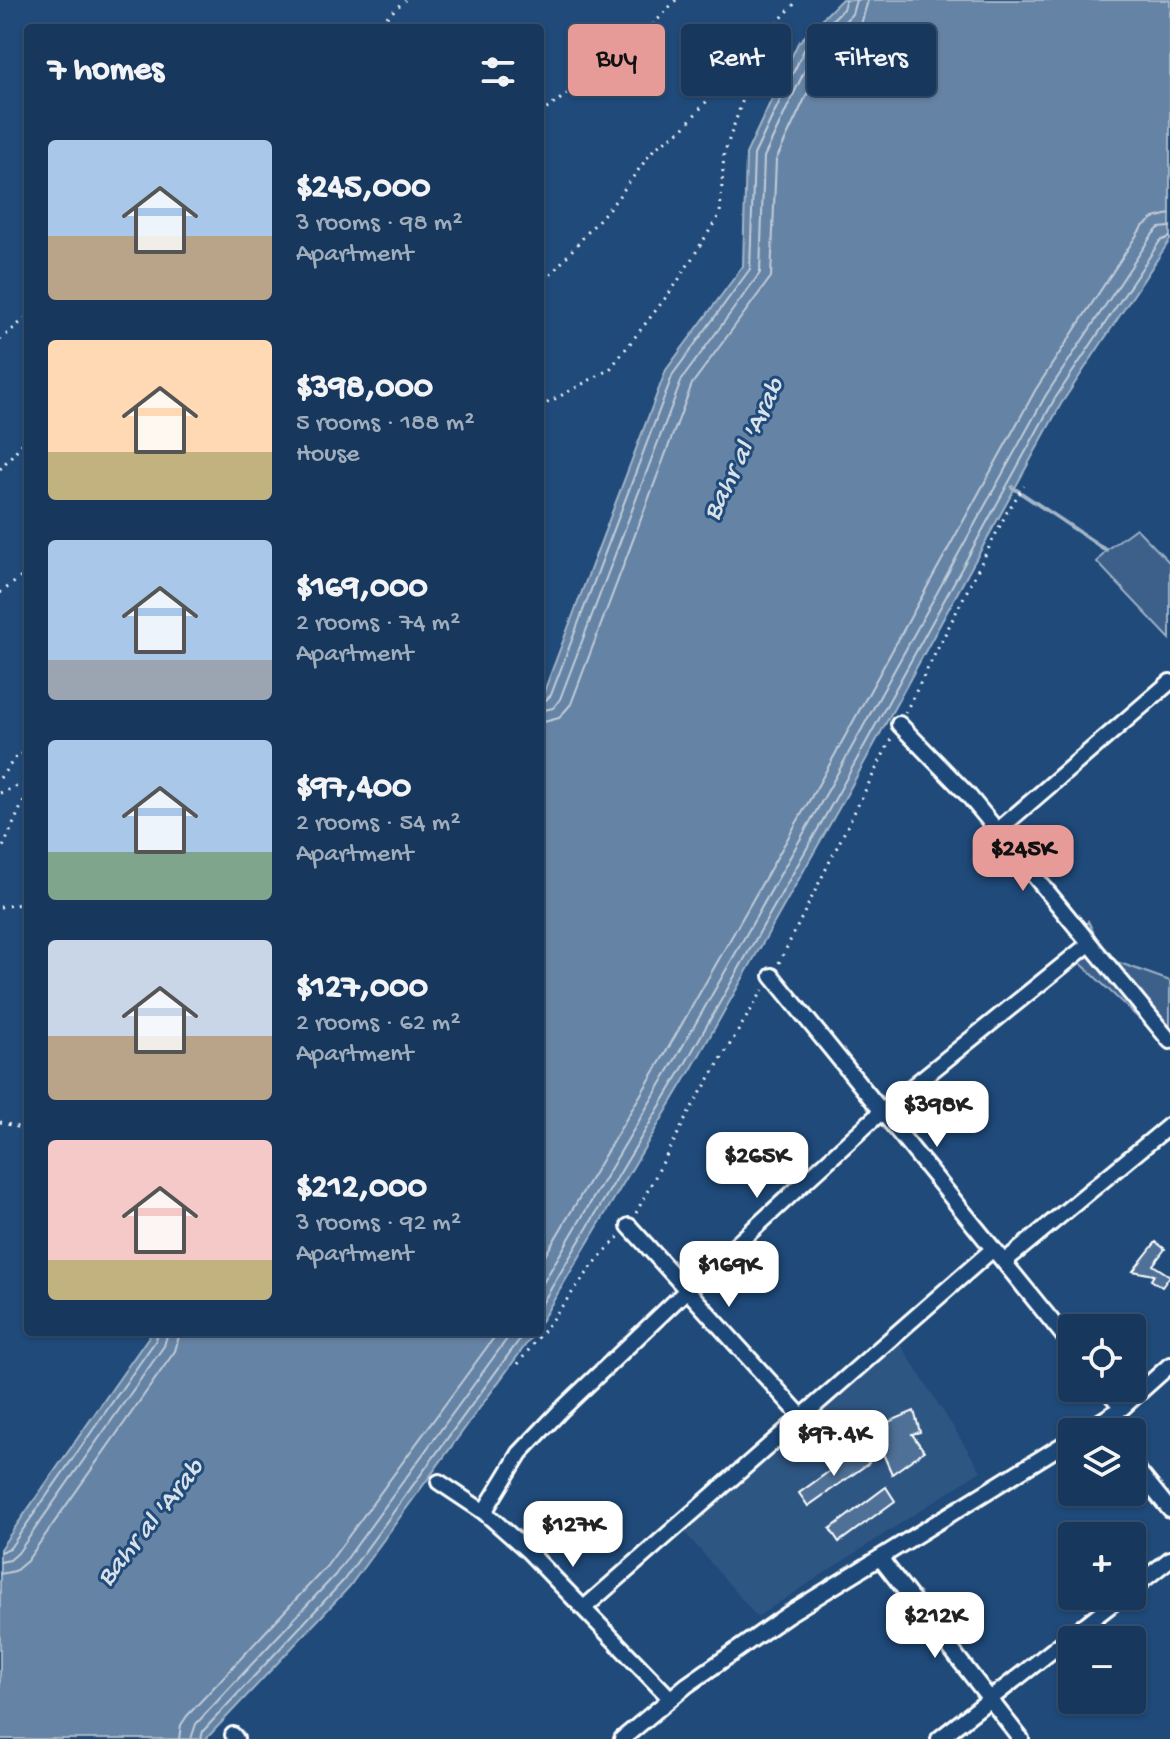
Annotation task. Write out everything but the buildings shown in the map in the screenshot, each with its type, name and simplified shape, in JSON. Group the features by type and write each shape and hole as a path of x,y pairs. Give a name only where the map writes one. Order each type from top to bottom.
{"street":[{"path":"997,831 1170,682"},
{"path":"899,724 968,795 1170,1041"},
{"path":"484,1512 520,1453 687,1290 882,1111 1089,944"},
{"path":"772,976 1058,1329"},
{"path":"1004,1262 1170,1125"},
{"path":"629,1226 802,1417"},
{"path":"584,1608 993,1249"},
{"path":"1112,1418 1170,1365"},
{"path":"1117,1402 1122,1408"},
{"path":"622,1739 670,1698 787,1615 1058,1448"},
{"path":"1146,1480 1170,1510"},
{"path":"439,1482 484,1512 527,1550 670,1698"},
{"path":"880,1558 1021,1739"},
{"path":"1146,1578 1170,1559"},
{"path":"939,1739 1104,1610"}],"path":[{"path":"379,24 405,0"},
{"path":"544,111 637,42 676,0"},
{"path":"776,24 798,0"},
{"path":"544,282 616,200 654,149 683,128 712,96"},
{"path":"544,405 610,369 674,287 720,214 724,154 744,96"},
{"path":"0,340 24,319"},
{"path":"0,469 24,442"},
{"path":"544,1330 594,1264 629,1226 692,1107 772,976 1007,512 1024,486"},
{"path":"0,593 24,575"},
{"path":"0,778 16,757 24,753"},
{"path":"0,793 24,784"},
{"path":"0,852 24,800"},
{"path":"0,907 24,904"},
{"path":"0,1122 24,1129"},
{"path":"518,1364 539,1336"}],"shaded area":[{"path":"1136,528 1170,563 1170,639 1097,562 1106,550"},
{"path":"1088,921 1106,958 1170,981 1170,1048 1072,955"},
{"path":"899,1342 981,1471 757,1617 683,1530"}],"water":[{"name":"Bahr al 'Arab","path":"841,0 1170,0 1170,240 1061,404 692,1068 544,1316 544,691 666,370 743,266 746,154 773,96 791,96 791,58 798,43 807,34 807,96 936,96 936,24 817,24"},
{"name":"Bahr al 'Arab","path":"149,1336 532,1336 349,1587 206,1739 0,1739 0,1549"}],"waterway":[{"path":"1012,487 1106,550"}]}
